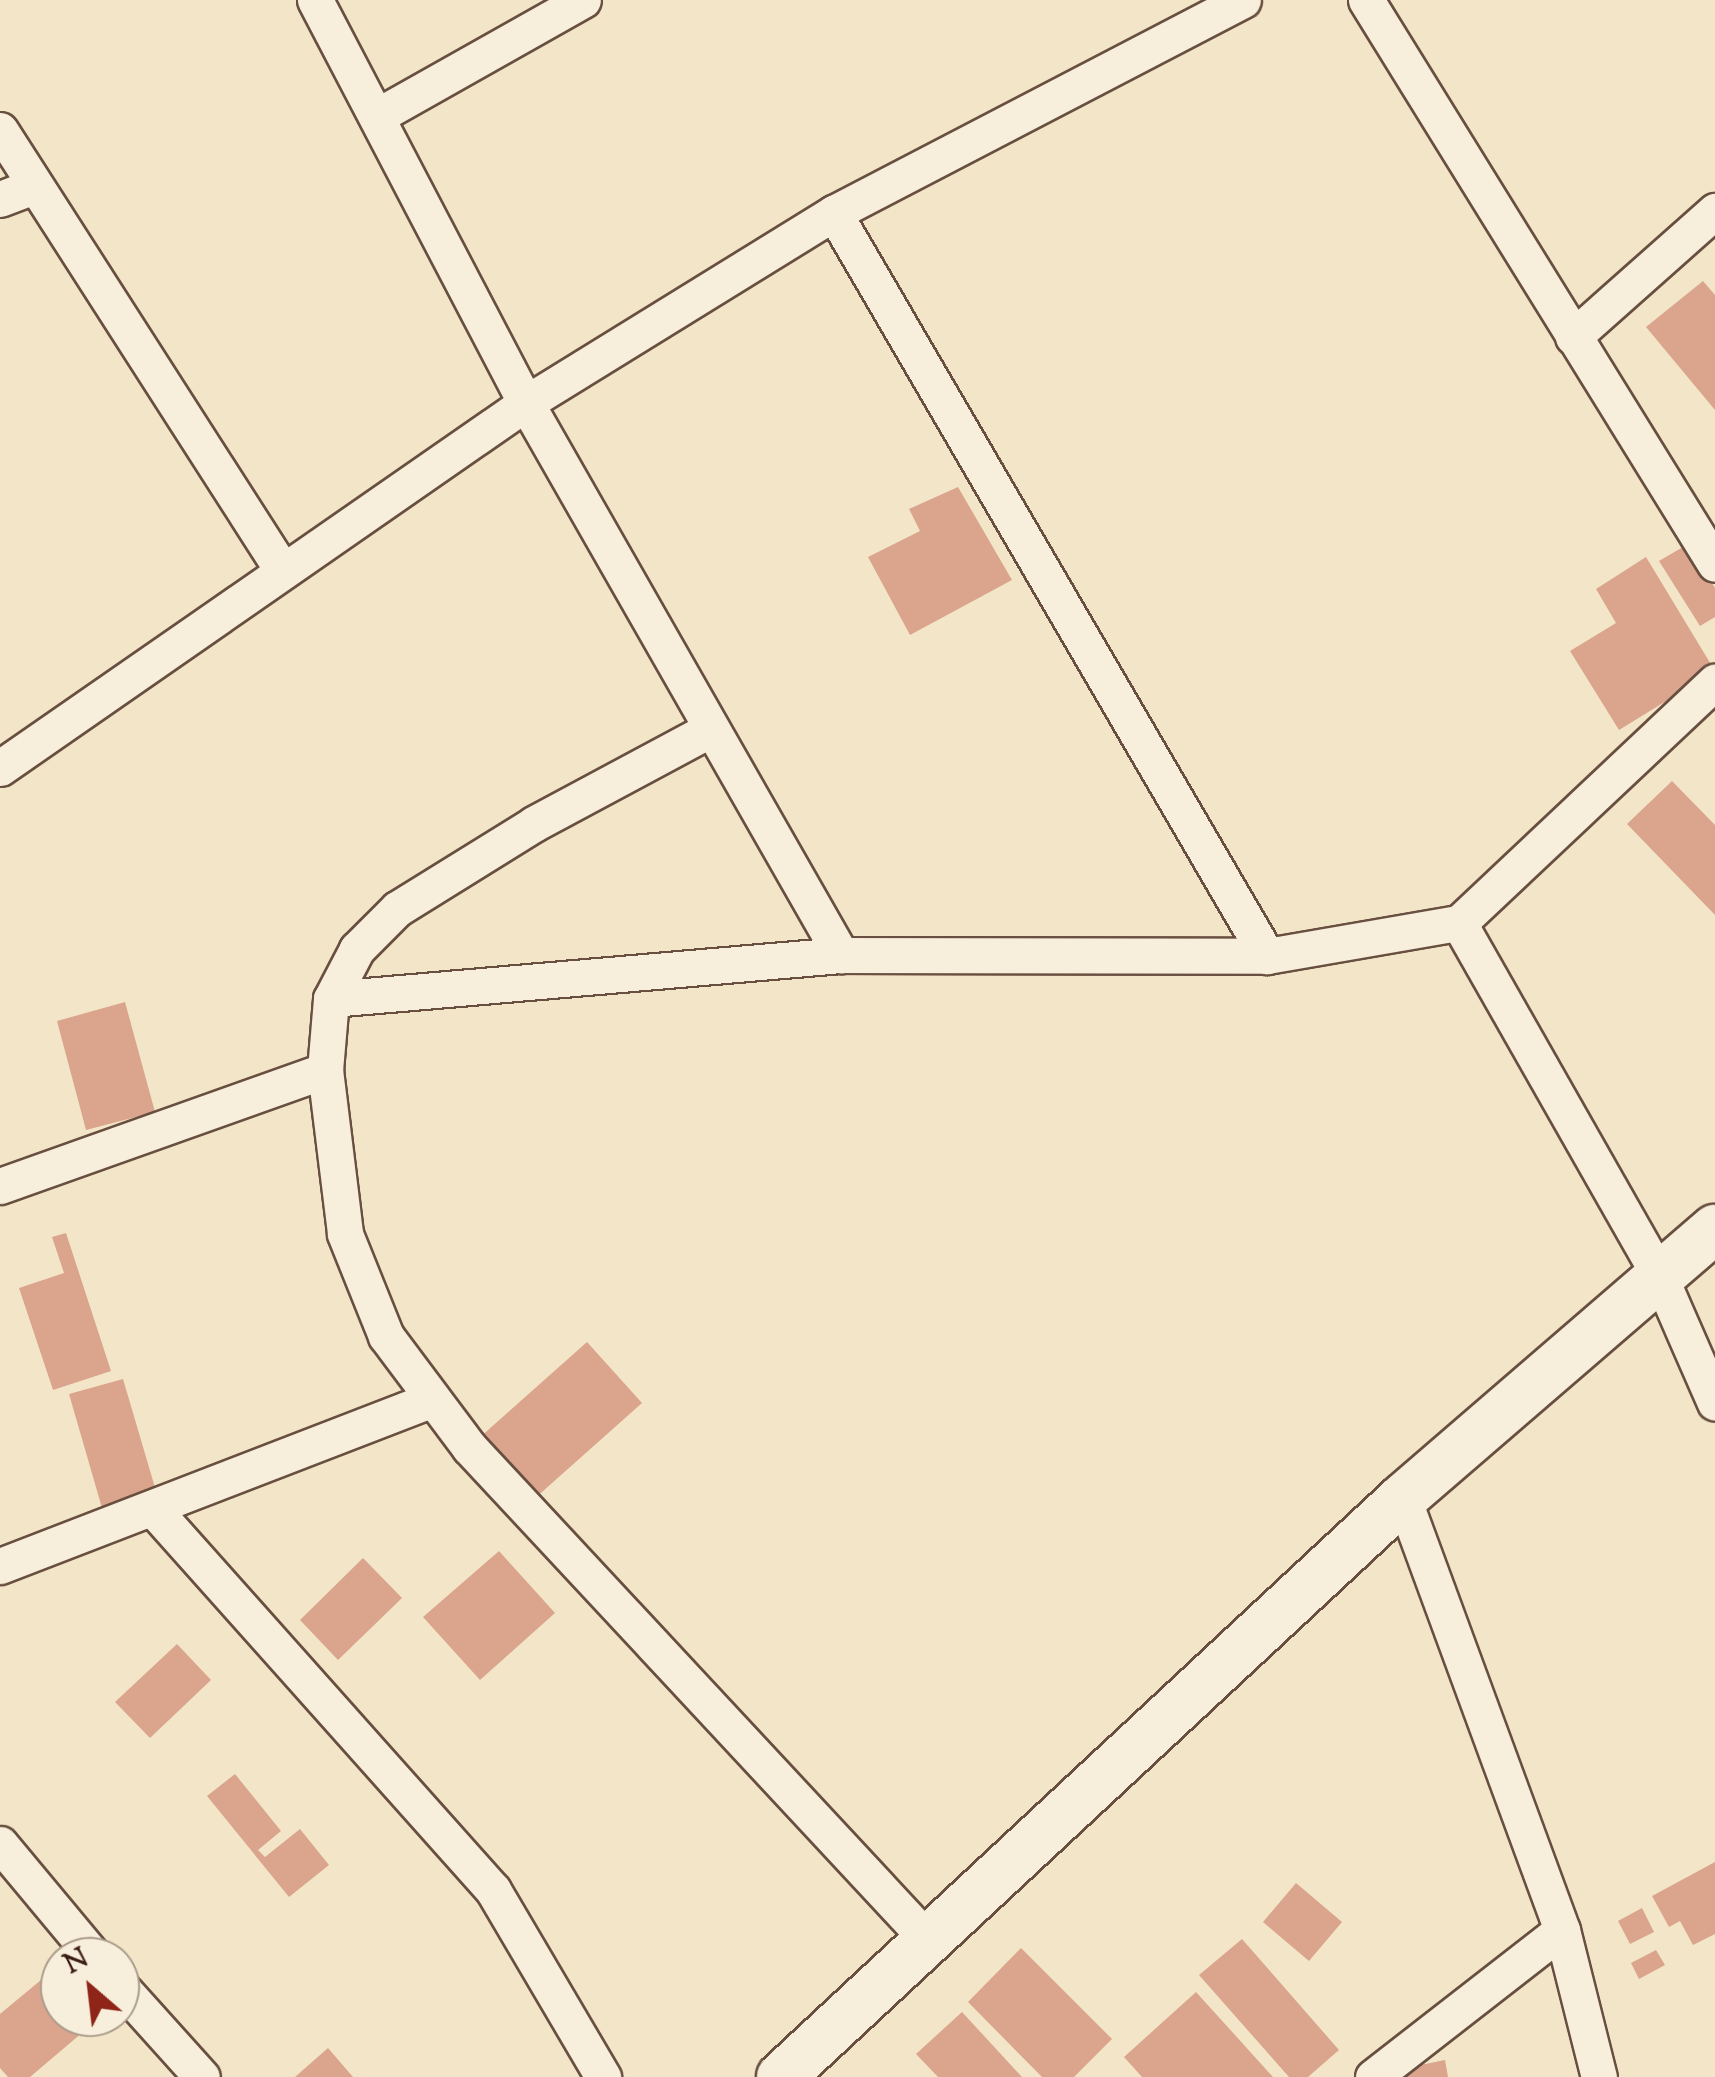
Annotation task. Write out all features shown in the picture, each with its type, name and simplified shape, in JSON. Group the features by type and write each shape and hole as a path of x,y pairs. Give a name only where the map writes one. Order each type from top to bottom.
{"main road":[{"path":"781,2077 1403,1498 1715,1230"}],"street":[{"path":"315,0 380,115 526,403 709,730 841,955"},
{"path":"380,115 582,0"},
{"path":"0,768 281,568 526,403 834,213 1243,0"},
{"path":"1366,0 1715,564"},
{"path":"0,130 281,568"},
{"path":"0,199 34,186"},
{"path":"1573,337 1715,211"},
{"path":"834,213 1267,956"},
{"path":"331,999 841,955 1267,956 1459,923 1715,682"},
{"path":"709,730 534,824 396,909 357,948 331,999 325,1070 345,1234 358,1280 386,1336 431,1400 928,1940"},
{"path":"1459,923 1660,1277 1715,1403"},
{"path":"0,1186 325,1070"},
{"path":"0,1566 155,1511 431,1400"},
{"path":"1403,1498 1562,1930 1599,2077"},
{"path":"155,1511 493,1890 603,2077"},
{"path":"0,1844 77,1937"},
{"path":"1373,2077 1562,1930"},
{"path":"140,2008 202,2077"}],"building":[{"path":"1703,281 1715,295 1715,410 1646,327"},
{"path":"958,487 1012,580 910,635 868,557 920,531 909,509"},
{"path":"1688,544 1715,588 1715,617 1700,626 1659,561"},
{"path":"1646,557 1715,671 1619,730 1570,651 1616,623 1596,589"},
{"path":"1672,781 1715,825 1715,915 1627,824"},
{"path":"125,1002 155,1112 86,1130 57,1021"},
{"path":"66,1233 111,1371 53,1390 19,1288 64,1273 52,1237"},
{"path":"587,1342 642,1403 524,1508 469,1447"},
{"path":"123,1379 156,1491 102,1508 69,1394"},
{"path":"499,1551 555,1613 480,1680 423,1617"},
{"path":"363,1558 402,1598 338,1660 300,1620"},
{"path":"177,1644 211,1680 150,1738 115,1702"},
{"path":"235,1774 281,1831 258,1850 265,1857 300,1829 329,1865 289,1897 207,1796"},
{"path":"1715,1862 1715,1934 1693,1945 1680,1921 1669,1927 1652,1896"},
{"path":"1296,1883 1342,1922 1309,1961 1263,1922"},
{"path":"1642,1908 1654,1932 1630,1944 1618,1921"},
{"path":"1242,1939 1339,2050 1308,2077 1289,2077 1199,1975"},
{"path":"1021,1948 1112,2039 1074,2077 1042,2077 968,2002"},
{"path":"1656,1950 1665,1965 1639,1979 1631,1963"},
{"path":"40,1981 40,2037 77,2037 30,2077 8,2077 0,2068 0,2014"},
{"path":"1196,1992 1273,2077 1142,2077 1124,2057"},
{"path":"962,2012 1022,2077 938,2077 916,2054"},
{"path":"328,2048 353,2077 295,2077"},
{"path":"1445,2060 1448,2077 1397,2077 1396,2070"}]}
